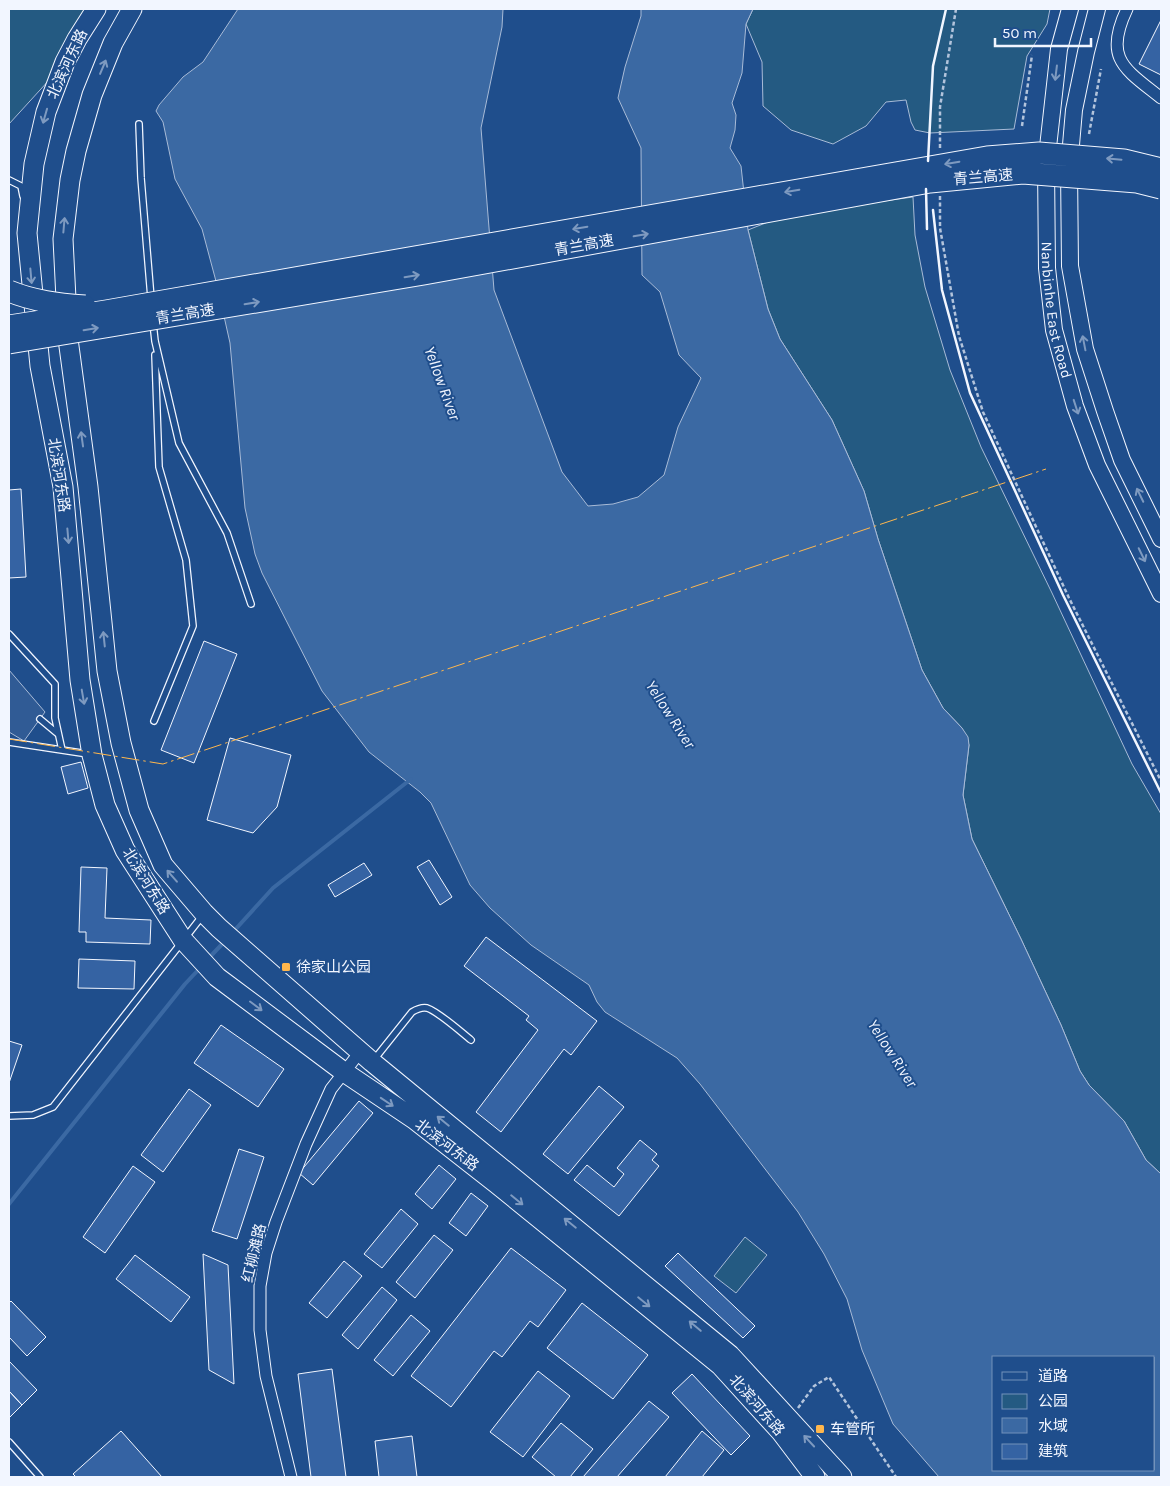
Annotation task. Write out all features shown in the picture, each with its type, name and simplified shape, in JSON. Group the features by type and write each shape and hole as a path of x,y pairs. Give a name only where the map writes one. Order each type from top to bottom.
{"highway":[{"name":"青兰高速","path":"125,307 987,157 1039,152 1124,160 1161,169"},
{"name":"青兰高速","path":"9,343 424,274 930,182 1023,173 1137,182 1161,188"},
{"path":"9,291 28,299 56,304 125,307"},
{"path":"9,326 125,307"}],"main road":[{"name":"北滨河东路","path":"96,9 77,38 65,62 46,112 34,164 27,233 40,366 63,487 80,680 92,755 105,805 125,850 189,947 217,977 344,1072 414,1119 720,1364 781,1432 815,1477"},
{"name":"北滨河东路","path":"132,9 113,44 92,95 76,150 70,180 63,239 68,339 88,487 107,671 121,742 139,810 162,865 219,928 366,1057 730,1355 842,1477"},
{"name":"Nanbinhe East Road","path":"1070,9 1059,49 1046,165 1047,268 1054,330 1075,406 1097,465 1161,594"},
{"name":"Nanbinhe East Road","path":"1097,9 1074,110 1069,168 1070,266 1085,349 1105,411 1122,460 1161,539"}],"street":[{"path":"1127,9 1121,22 1116,47 1120,61 1134,77 1161,98"},
{"name":"红柳滩路","path":"291,1477 266,1376 260,1330 260,1286 266,1253 276,1222 306,1144 331,1089 344,1072 366,1057"}],"lane":[{"path":"139,124 141,178 155,341 159,467 186,560 193,626 154,721"},
{"path":"9,180 21,186 27,233"},
{"path":"155,341 179,443 227,533 251,604"},
{"path":"9,634 55,684 55,718 62,750"},
{"path":"40,718 58,734"},
{"path":"9,742 92,755"},
{"path":"9,1116 33,1115 53,1107 189,947 204,913"},
{"path":"366,1057 412,1012 422,1008 433,1011 471,1040"},
{"path":"9,1442 40,1477"}],"path":[{"path":"940,154 940,107 956,9"},
{"path":"1022,126 1032,55"},
{"path":"1089,134 1101,69"},
{"path":"940,191 940,228 959,336 983,412 1085,631 1161,781"},
{"path":"790,1420 814,1386 829,1377 896,1477"}],"green space":[{"path":"9,9 103,9 71,56 9,124"},
{"path":"753,9 1050,9 1047,24 1027,56 1014,129 930,133 915,130 911,122 906,100 886,102 866,126 833,144 791,130 763,106 762,62 746,24"},
{"path":"913,197 915,235 925,287 950,370 981,447 1132,764 1161,814 1161,1174 1146,1160 1124,1121 1089,1085 1080,1071 1021,939 972,839 963,795 969,745 962,728 943,708 922,670 864,491 832,420 780,339 768,309 748,230 788,214"},
{"path":"745,1237 767,1255 736,1293 714,1276"}],"shaded area":[{"path":"9,670 45,712 24,741 9,732"}],"water":[{"name":"Yellow River","path":"238,9 503,9 502,27 481,128 494,290 562,472 588,506 613,504 638,497 664,475 678,427 701,378 679,355 660,292 642,275 641,148 618,98 625,67 641,16 641,9 753,9 746,24 742,73 732,103 736,115 735,130 730,148 741,166 748,230 768,309 780,339 832,420 864,491 922,670 943,708 968,737 969,745 963,795 972,839 1021,939 1080,1071 1089,1085 1124,1121 1146,1160 1161,1174 1161,1477 939,1477 893,1424 862,1350 847,1299 824,1254 798,1212 700,1084 677,1058 605,1012 597,1002 589,985 531,945 490,908 470,885 431,803 420,792 369,752 322,691 262,573 255,554 245,508 230,343 202,229 175,179 163,122 156,111 183,77 203,62"}],"building":[{"path":"1161,20 1161,75 1139,64"},
{"path":"21,489 26,577 9,578 9,490"},
{"path":"204,641 237,654 194,763 161,750"},
{"path":"230,738 291,755 277,807 253,833 207,820"},
{"path":"81,762 88,788 68,794 61,767"},
{"path":"429,860 452,897 440,905 417,867"},
{"path":"364,863 372,875 335,897 328,885"},
{"path":"81,867 107,868 105,918 151,920 150,944 86,942 86,932 79,932"},
{"path":"486,937 597,1021 571,1055 564,1049 501,1132 476,1112 538,1030 526,1020 529,1016 464,966"},
{"path":"79,959 135,961 134,989 78,988"},
{"path":"221,1025 284,1069 258,1107 194,1063"},
{"path":"9,1041 22,1045 9,1083"},
{"path":"599,1086 624,1107 568,1174 543,1154"},
{"path":"189,1089 211,1105 163,1172 141,1155"},
{"path":"359,1101 373,1113 313,1185 299,1173"},
{"path":"640,1140 657,1154 652,1160 659,1166 619,1216 574,1180 587,1165 614,1187 624,1174 617,1168"},
{"path":"239,1149 264,1157 237,1239 212,1231"},
{"path":"439,1165 456,1179 432,1209 415,1194"},
{"path":"133,1166 155,1182 105,1253 83,1237"},
{"path":"471,1193 488,1206 466,1236 449,1223"},
{"path":"401,1209 418,1224 382,1268 364,1254"},
{"path":"434,1235 453,1250 415,1298 396,1282"},
{"path":"511,1248 566,1290 538,1327 530,1321 502,1357 494,1351 451,1407 411,1376"},
{"path":"678,1253 755,1326 743,1338 665,1266"},
{"path":"203,1254 228,1265 234,1384 209,1370"},
{"path":"135,1255 190,1297 171,1322 116,1279"},
{"path":"344,1261 362,1276 327,1318 309,1303"},
{"path":"382,1287 397,1300 358,1349 342,1335"},
{"path":"11,1301 46,1337 27,1356 9,1337 9,1303"},
{"path":"582,1303 648,1355 613,1399 547,1348"},
{"path":"411,1315 430,1331 393,1376 374,1360"},
{"path":"9,1361 37,1390 22,1405 9,1391"},
{"path":"332,1369 346,1477 311,1477 298,1374"},
{"path":"538,1371 570,1396 523,1457 490,1432"},
{"path":"692,1374 750,1436 731,1455 672,1393"},
{"path":"9,1391 22,1405 10,1417 9,1416"},
{"path":"649,1401 669,1417 617,1477 583,1477"},
{"path":"561,1423 593,1449 570,1477 556,1477 532,1457"},
{"path":"121,1431 162,1477 76,1477 73,1474"},
{"path":"702,1431 724,1450 702,1477 665,1477"},
{"path":"412,1436 417,1477 379,1477 375,1441"}],"waterway":[{"path":"233,932 273,888 411,779"},
{"path":"207,960 225,941"},
{"path":"9,1204 185,984 201,967"}],"wall":[{"path":"928,161 933,66 946,9"},
{"path":"926,189 927,229"},
{"path":"933,210 942,290 970,393 1063,595 1161,793"}],"power":[{"path":"9,739 163,764 1046,469"}],"place":[{"name":"徐家山公园","path":"286,967"},
{"name":"车管所","path":"820,1429"}]}
